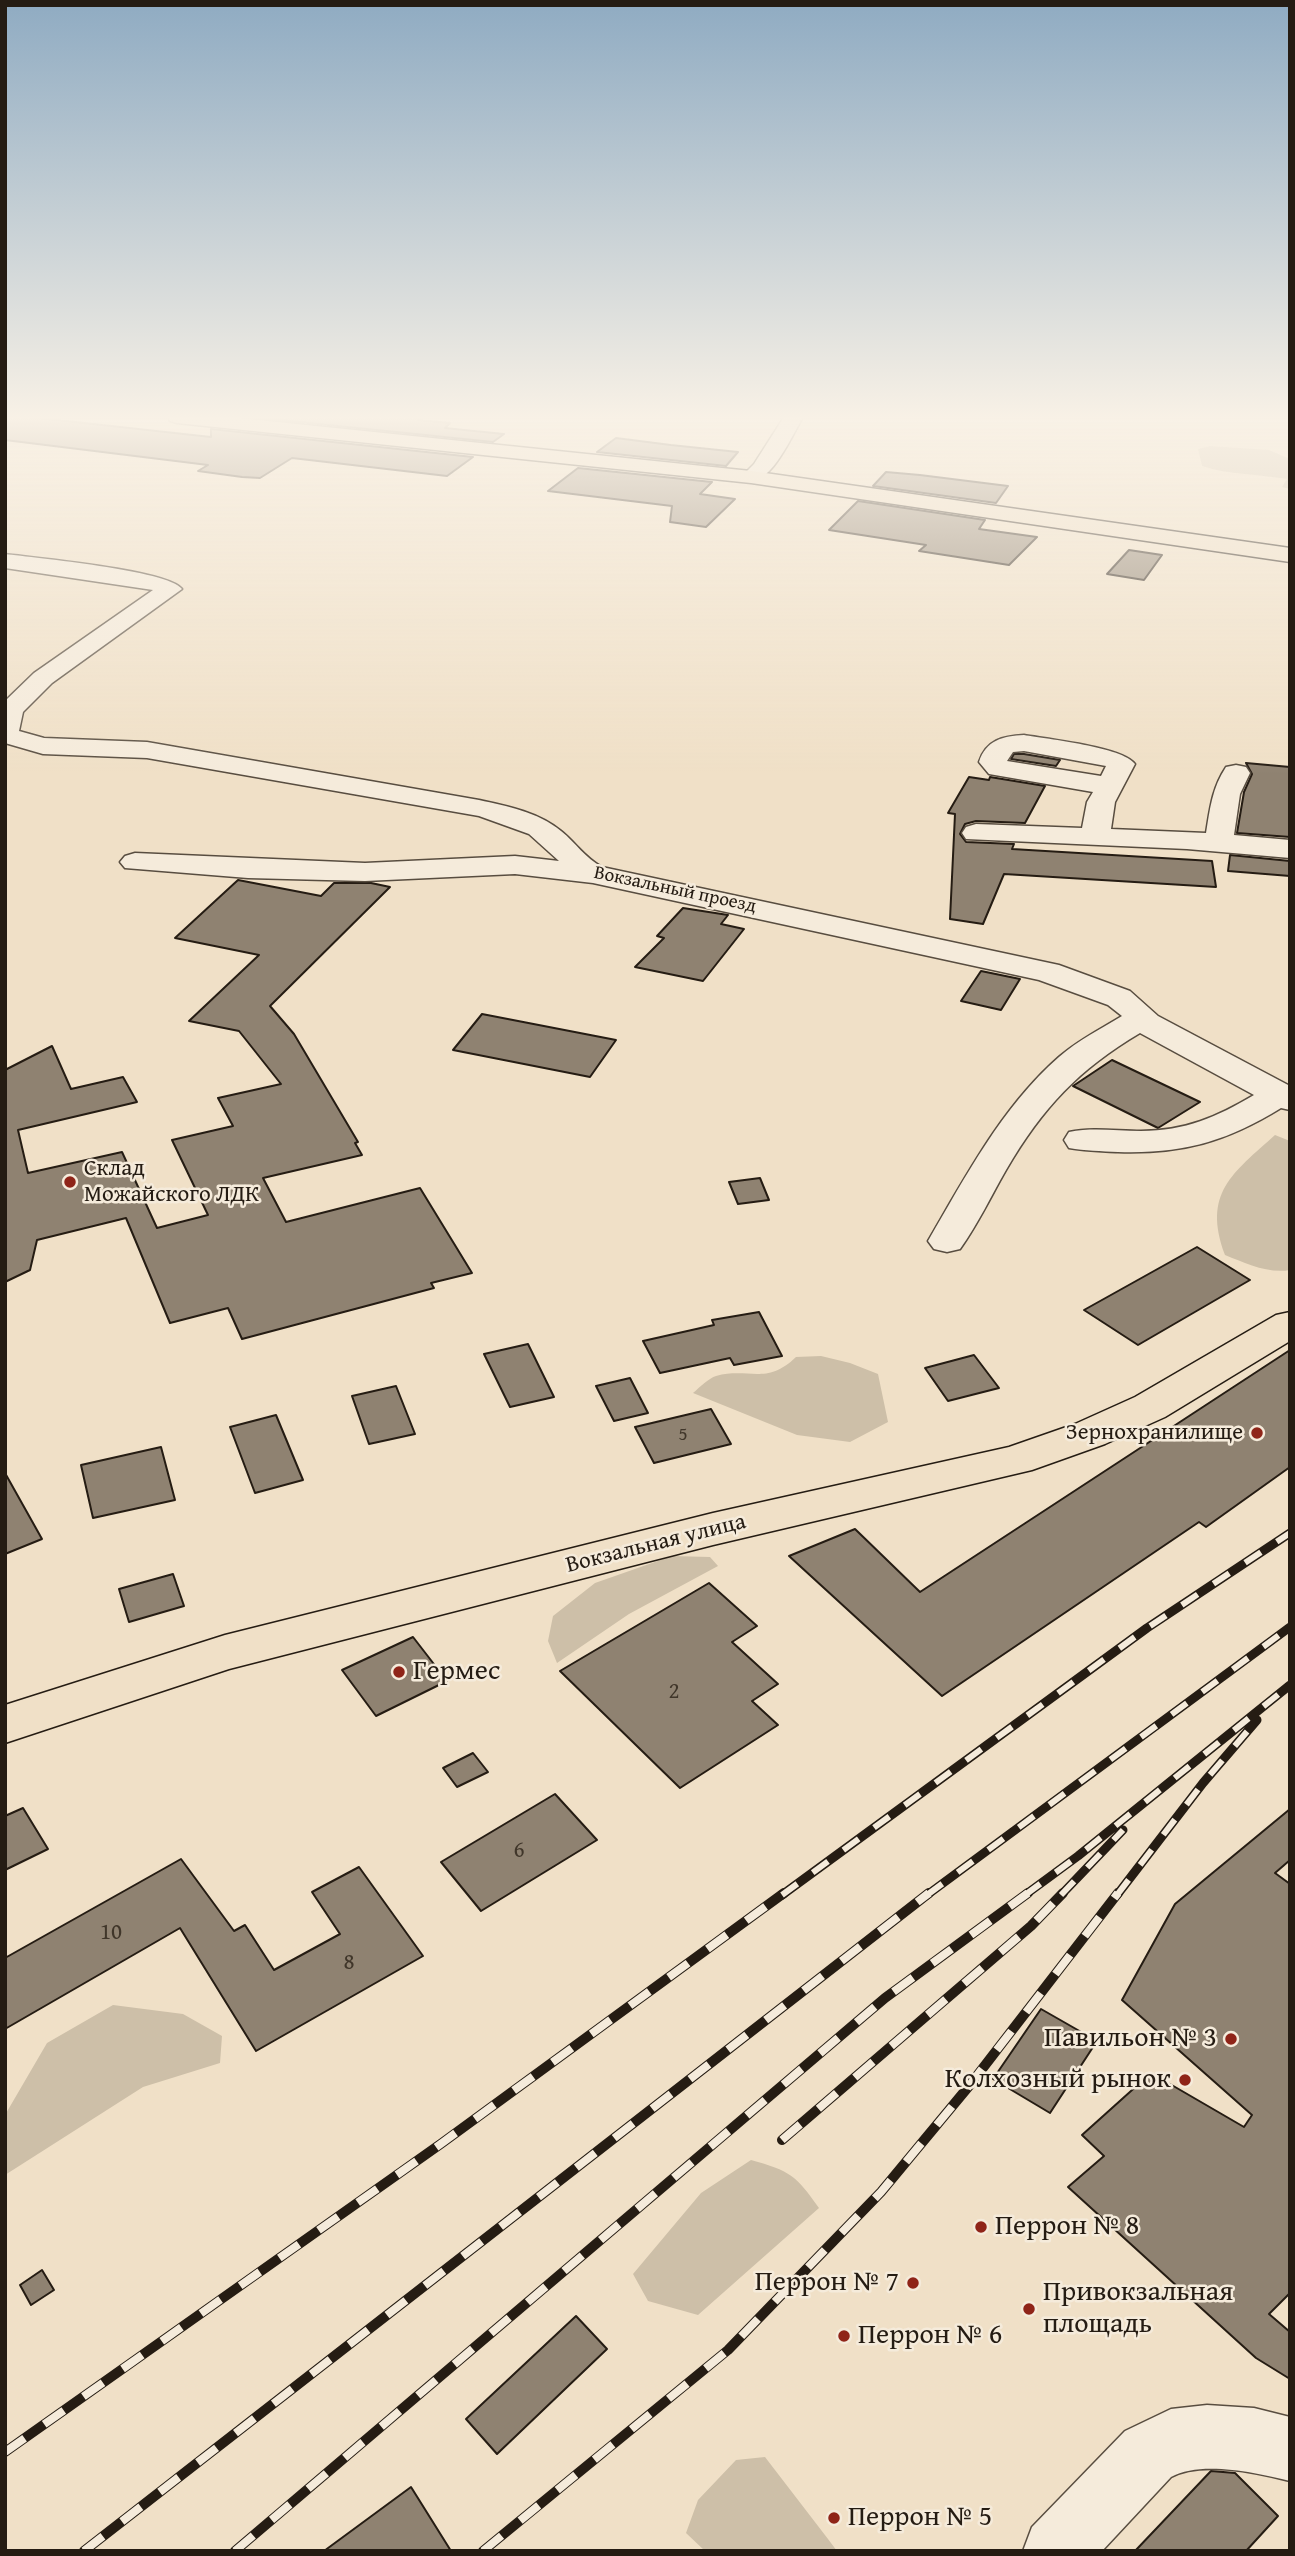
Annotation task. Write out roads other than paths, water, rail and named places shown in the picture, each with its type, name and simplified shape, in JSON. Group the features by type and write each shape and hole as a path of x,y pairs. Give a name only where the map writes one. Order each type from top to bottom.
{"main road":[{"path":"1161,536 1290,555"},
{"name":"Вокзальная улица","path":"5,1724 226,1653 713,1529 1017,1460 1090,1434 1150,1407 1290,1324"}],"street":[{"path":"5,561 150,581 170,589 43,678 11,710 5,733"},
{"name":"Вокзальный проезд","path":"5,733 43,746 147,750 498,812 536,827 555,840 574,864 593,874 1048,972 1119,998 1146,1023 1285,1097"},
{"path":"1219,842 1226,794 1236,774"},
{"path":"1095,837 1101,802 1109,786"},
{"path":"976,833 1219,842 1290,849"},
{"path":"135,862 365,872 516,865 593,874"},
{"path":"947,1241 1006,1138 1051,1084 1091,1049 1142,1018"},
{"path":"1082,1140 1171,1139 1199,1135 1225,1126 1285,1097"},
{"path":"1056,2551 1148,2454 1171,2441 1207,2437 1254,2440 1290,2449"}],"railway":[{"path":"782,1895 1147,1628 1290,1533"},
{"path":"927,1895 1290,1627"},
{"path":"1025,1895 1078,1856 1290,1685"},
{"path":"1117,1895 1203,1783 1257,1720"},
{"path":"1061,1895 1123,1830"},
{"path":"5,2452 442,2143 784,1893"},
{"path":"84,2551 929,1893"},
{"path":"235,2551 885,1998 1028,1893"},
{"path":"782,2140 1031,1926 1063,1893"},
{"path":"483,2551 728,2350 881,2192 969,2086 1118,1893"}],"place":[{"name":"Склад Можайского ЛДК","path":"70,1182"},
{"name":"Зернохранилище","path":"1257,1433"},
{"name":"Гермес","path":"399,1672"},
{"name":"Павильон № 3","path":"1231,2039"},
{"name":"Колхозный рынок","path":"1185,2080"},
{"name":"Перрон № 8","path":"981,2227"},
{"name":"Перрон № 7","path":"913,2283"},
{"name":"Привокзальная площадь","path":"1029,2309"},
{"name":"Перрон № 6","path":"844,2336"},
{"name":"Перрон № 5","path":"834,2518"}]}
